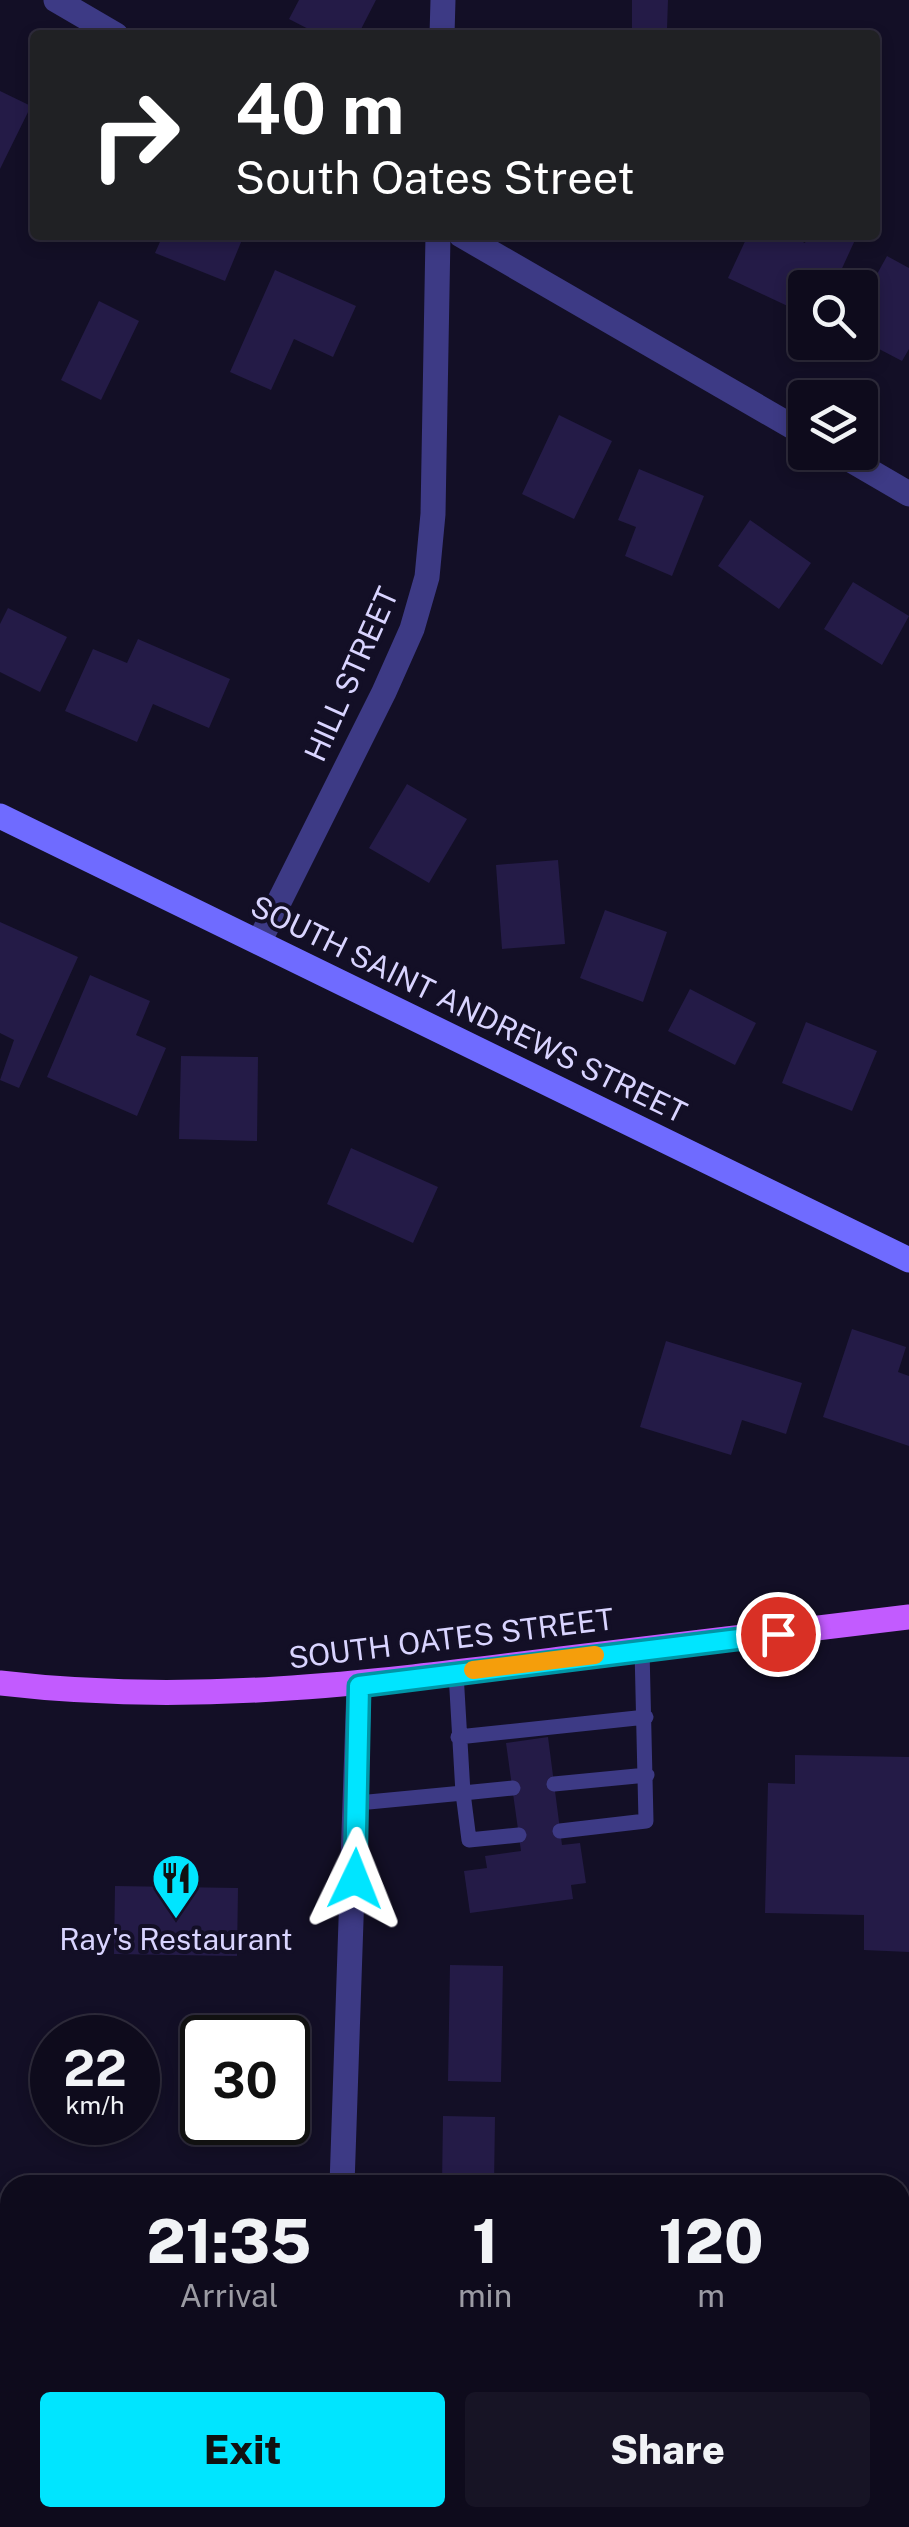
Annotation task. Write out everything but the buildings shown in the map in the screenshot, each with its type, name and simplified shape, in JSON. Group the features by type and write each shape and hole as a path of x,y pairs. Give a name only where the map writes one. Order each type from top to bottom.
{"main road":[{"name":"SOUTH OATES STREET","path":"0,1683 162,1695 359,1686 909,1617"}],"street":[{"path":"56,0 107,30"},
{"path":"442,30 443,0"},
{"name":"HILL STREET","path":"260,942 384,692 412,629 427,577 433,514 438,240"},
{"path":"470,240 788,424"},
{"path":"868,470 909,494"},
{"name":"SOUTH SAINT ANDREWS STREET","path":"0,816 909,1260"},
{"path":"342,2175 359,1686"}],"lane":[{"path":"560,1831 646,1821 642,1649"},
{"path":"456,1673 458,1738 469,1840 519,1835"},
{"path":"458,1738 646,1717"},
{"path":"554,1784 647,1775"},
{"path":"358,1802 513,1788"}],"slow traffic":[{"path":"473,1670 595,1655"}],"place":[{"name":"Ray's Restaurant","path":"176,1920"}],"route":[{"path":"355,1879 359,1686 778,1634"}]}
